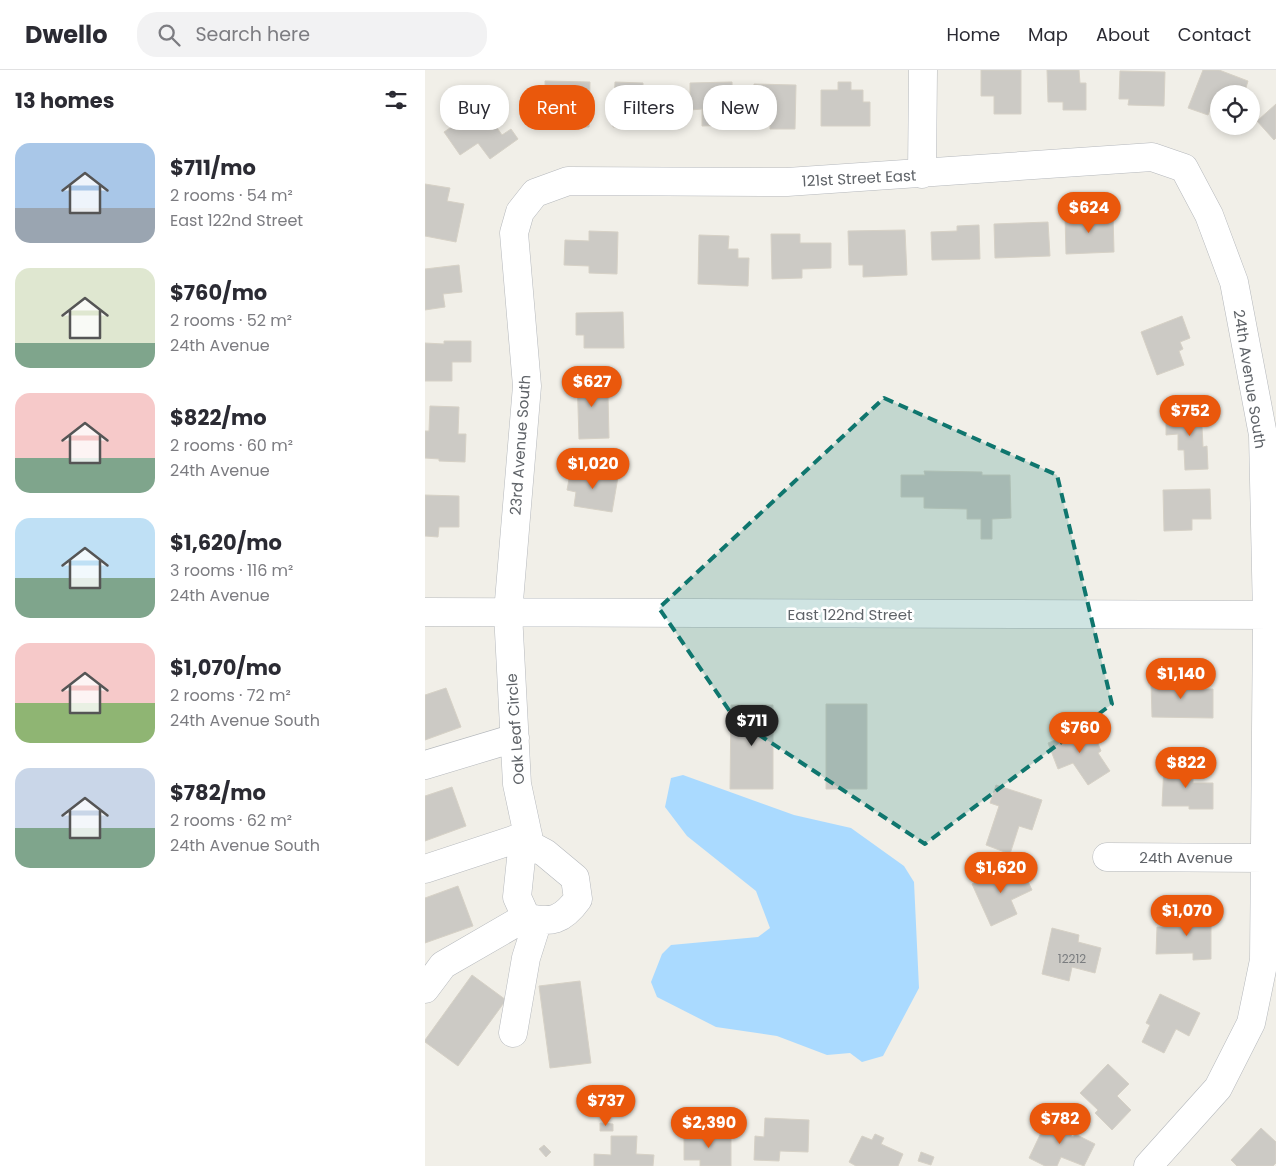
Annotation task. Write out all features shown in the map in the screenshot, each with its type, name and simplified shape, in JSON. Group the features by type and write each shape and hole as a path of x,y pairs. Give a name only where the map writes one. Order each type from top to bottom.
{"street":[{"path":"922,174 923,70"},
{"name":"121st Street East","path":"535,193 568,181 787,182 1152,158 1184,168"},
{"name":"24th Avenue South","path":"1148,1166 1218,1088 1251,1023 1264,960 1271,615 1263,435 1234,282 1209,215 1184,168"},
{"name":"23rd Avenue South","path":"508,613 527,386 514,233 520,212 535,193"},
{"name":"East 122nd Street","path":"425,612 1271,615"},
{"name":"Oak Leaf Circle","path":"508,613 517,784 529,840"},
{"path":"425,765 515,738"},
{"path":"425,869 529,840"},
{"path":"425,989 443,965 532,919 556,919 569,911 578,899 575,878 529,840"},
{"path":"513,1032 532,919 517,898 521,858 529,840"},
{"name":"24th Avenue","path":"1107,857 1265,858"}],"highlighted area":[{"path":"884,398 1057,475 1112,704 925,844 735,719 659,608"}],"water":[{"path":"683,775 794,815 851,828 904,866 914,882 919,988 883,1056 862,1062 850,1053 827,1055 777,1036 716,1027 657,997 651,982 662,954 671,945 758,937 770,928 756,891 687,836 665,807 671,778"}],"building":[{"path":"981,70 1021,70 1021,114 994,114 994,96 981,96"},
{"path":"1047,70 1079,70 1080,83 1086,83 1086,110 1063,110 1063,102 1048,102"},
{"path":"1203,70 1219,70 1248,81 1247,85 1210,85 1210,110 1208,115 1188,108"},
{"path":"1120,71 1165,72 1164,106 1128,105 1129,99 1119,99"},
{"path":"545,81 590,82 590,85 545,85"},
{"path":"615,82 643,83 643,85 615,85"},
{"path":"732,82 732,85 703,85 703,126 702,109 693,110 693,85 690,85 690,83"},
{"path":"838,82 851,82 851,90 863,90 863,102 870,102 870,126 821,126 821,90 838,90"},
{"path":"754,84 796,85 795,129 777,129 777,85"},
{"path":"1276,104 1276,138 1274,140 1260,124 1260,118"},
{"path":"511,129 518,139 490,159 478,143 460,155 444,132 447,130 499,130 502,135"},
{"path":"425,184 450,188 447,201 464,204 456,242 425,236"},
{"path":"1113,215 1114,252 1066,254 1065,216"},
{"path":"1048,222 1050,256 995,258 994,224"},
{"path":"979,225 980,259 932,260 931,232 957,231 957,226"},
{"path":"905,230 907,275 863,277 863,265 849,265 848,231"},
{"path":"589,231 618,232 617,274 589,273 589,266 564,265 565,240 589,241"},
{"path":"771,234 800,234 800,243 831,243 831,268 802,269 802,278 772,279"},
{"path":"699,235 729,236 728,249 738,249 738,258 749,258 748,286 698,284"},
{"path":"459,265 462,292 443,294 445,307 425,310 425,269"},
{"path":"623,312 624,348 584,348 584,335 576,335 576,313"},
{"path":"1182,316 1190,338 1180,342 1183,349 1179,351 1184,365 1157,375 1141,332"},
{"path":"444,341 471,341 471,362 452,362 452,381 425,381 425,343 444,344"},
{"path":"601,375 602,396 608,396 609,438 579,439 577,376"},
{"path":"430,406 459,407 458,434 466,434 465,462 439,461 439,459 425,458 425,431 429,431"},
{"path":"1201,407 1203,447 1207,446 1208,469 1185,470 1184,450 1178,450 1178,434 1166,435 1166,420 1175,420 1175,409"},
{"path":"571,469 618,477 612,512 574,506 576,492 567,490"},
{"path":"924,471 982,472 982,475 1010,475 1011,518 992,519 992,539 981,539 981,519 967,519 967,509 924,508 924,497 901,497 901,475 925,475"},
{"path":"1210,489 1211,519 1192,519 1192,530 1164,531 1163,490"},
{"path":"425,495 459,496 459,527 439,527 438,537 425,536"},
{"path":"1151,681 1191,681 1191,689 1213,689 1213,718 1152,717"},
{"path":"446,688 461,727 425,740 425,695"},
{"path":"826,704 867,704 867,789 826,789"},
{"path":"731,705 773,705 773,789 730,789"},
{"path":"1091,726 1101,751 1098,753 1110,771 1088,785 1073,763 1058,769 1048,743"},
{"path":"1164,766 1193,766 1193,783 1213,783 1213,809 1189,809 1189,806 1162,806"},
{"path":"996,785 1042,800 1032,830 1019,826 1010,854 986,845 999,806 990,803"},
{"path":"452,787 466,826 425,841 425,796"},
{"path":"1021,866 1032,890 1011,900 1017,914 991,926 972,884 997,872 999,876"},
{"path":"458,886 473,926 425,943 425,898"},
{"path":"1211,914 1211,959 1193,960 1193,953 1156,954 1157,927 1180,927 1180,915"},
{"path":"1052,928 1079,935 1078,942 1101,948 1095,973 1072,967 1069,981 1042,974"},
{"path":"472,975 506,1000 458,1066 425,1042 425,1040"},
{"path":"580,981 591,1063 550,1068 539,986"},
{"path":"1160,994 1200,1013 1189,1036 1176,1029 1164,1053 1142,1042 1150,1025 1146,1023"},
{"path":"1108,1064 1129,1084 1117,1096 1131,1110 1112,1130 1095,1113 1098,1110 1080,1093"},
{"path":"1049,1116 1075,1128 1071,1136 1073,1137 1075,1134 1095,1144 1084,1166 1061,1157 1057,1166 1045,1166 1029,1158"},
{"path":"765,1118 809,1120 808,1152 780,1151 779,1161 754,1160 755,1136 764,1137"},
{"path":"600,1123 613,1124 613,1131 600,1131"},
{"path":"1261,1128 1276,1142 1276,1163 1273,1166 1237,1166 1231,1160"},
{"path":"684,1133 731,1133 731,1166 700,1166 700,1160 684,1160"},
{"path":"875,1134 884,1138 881,1144 903,1154 898,1166 856,1166 849,1162 862,1136 872,1140"},
{"path":"611,1136 637,1136 636,1154 654,1155 653,1166 594,1166 594,1154 611,1155"},
{"path":"544,1145 551,1152 546,1157 539,1149"},
{"path":"921,1152 934,1157 931,1165 918,1161"}]}
